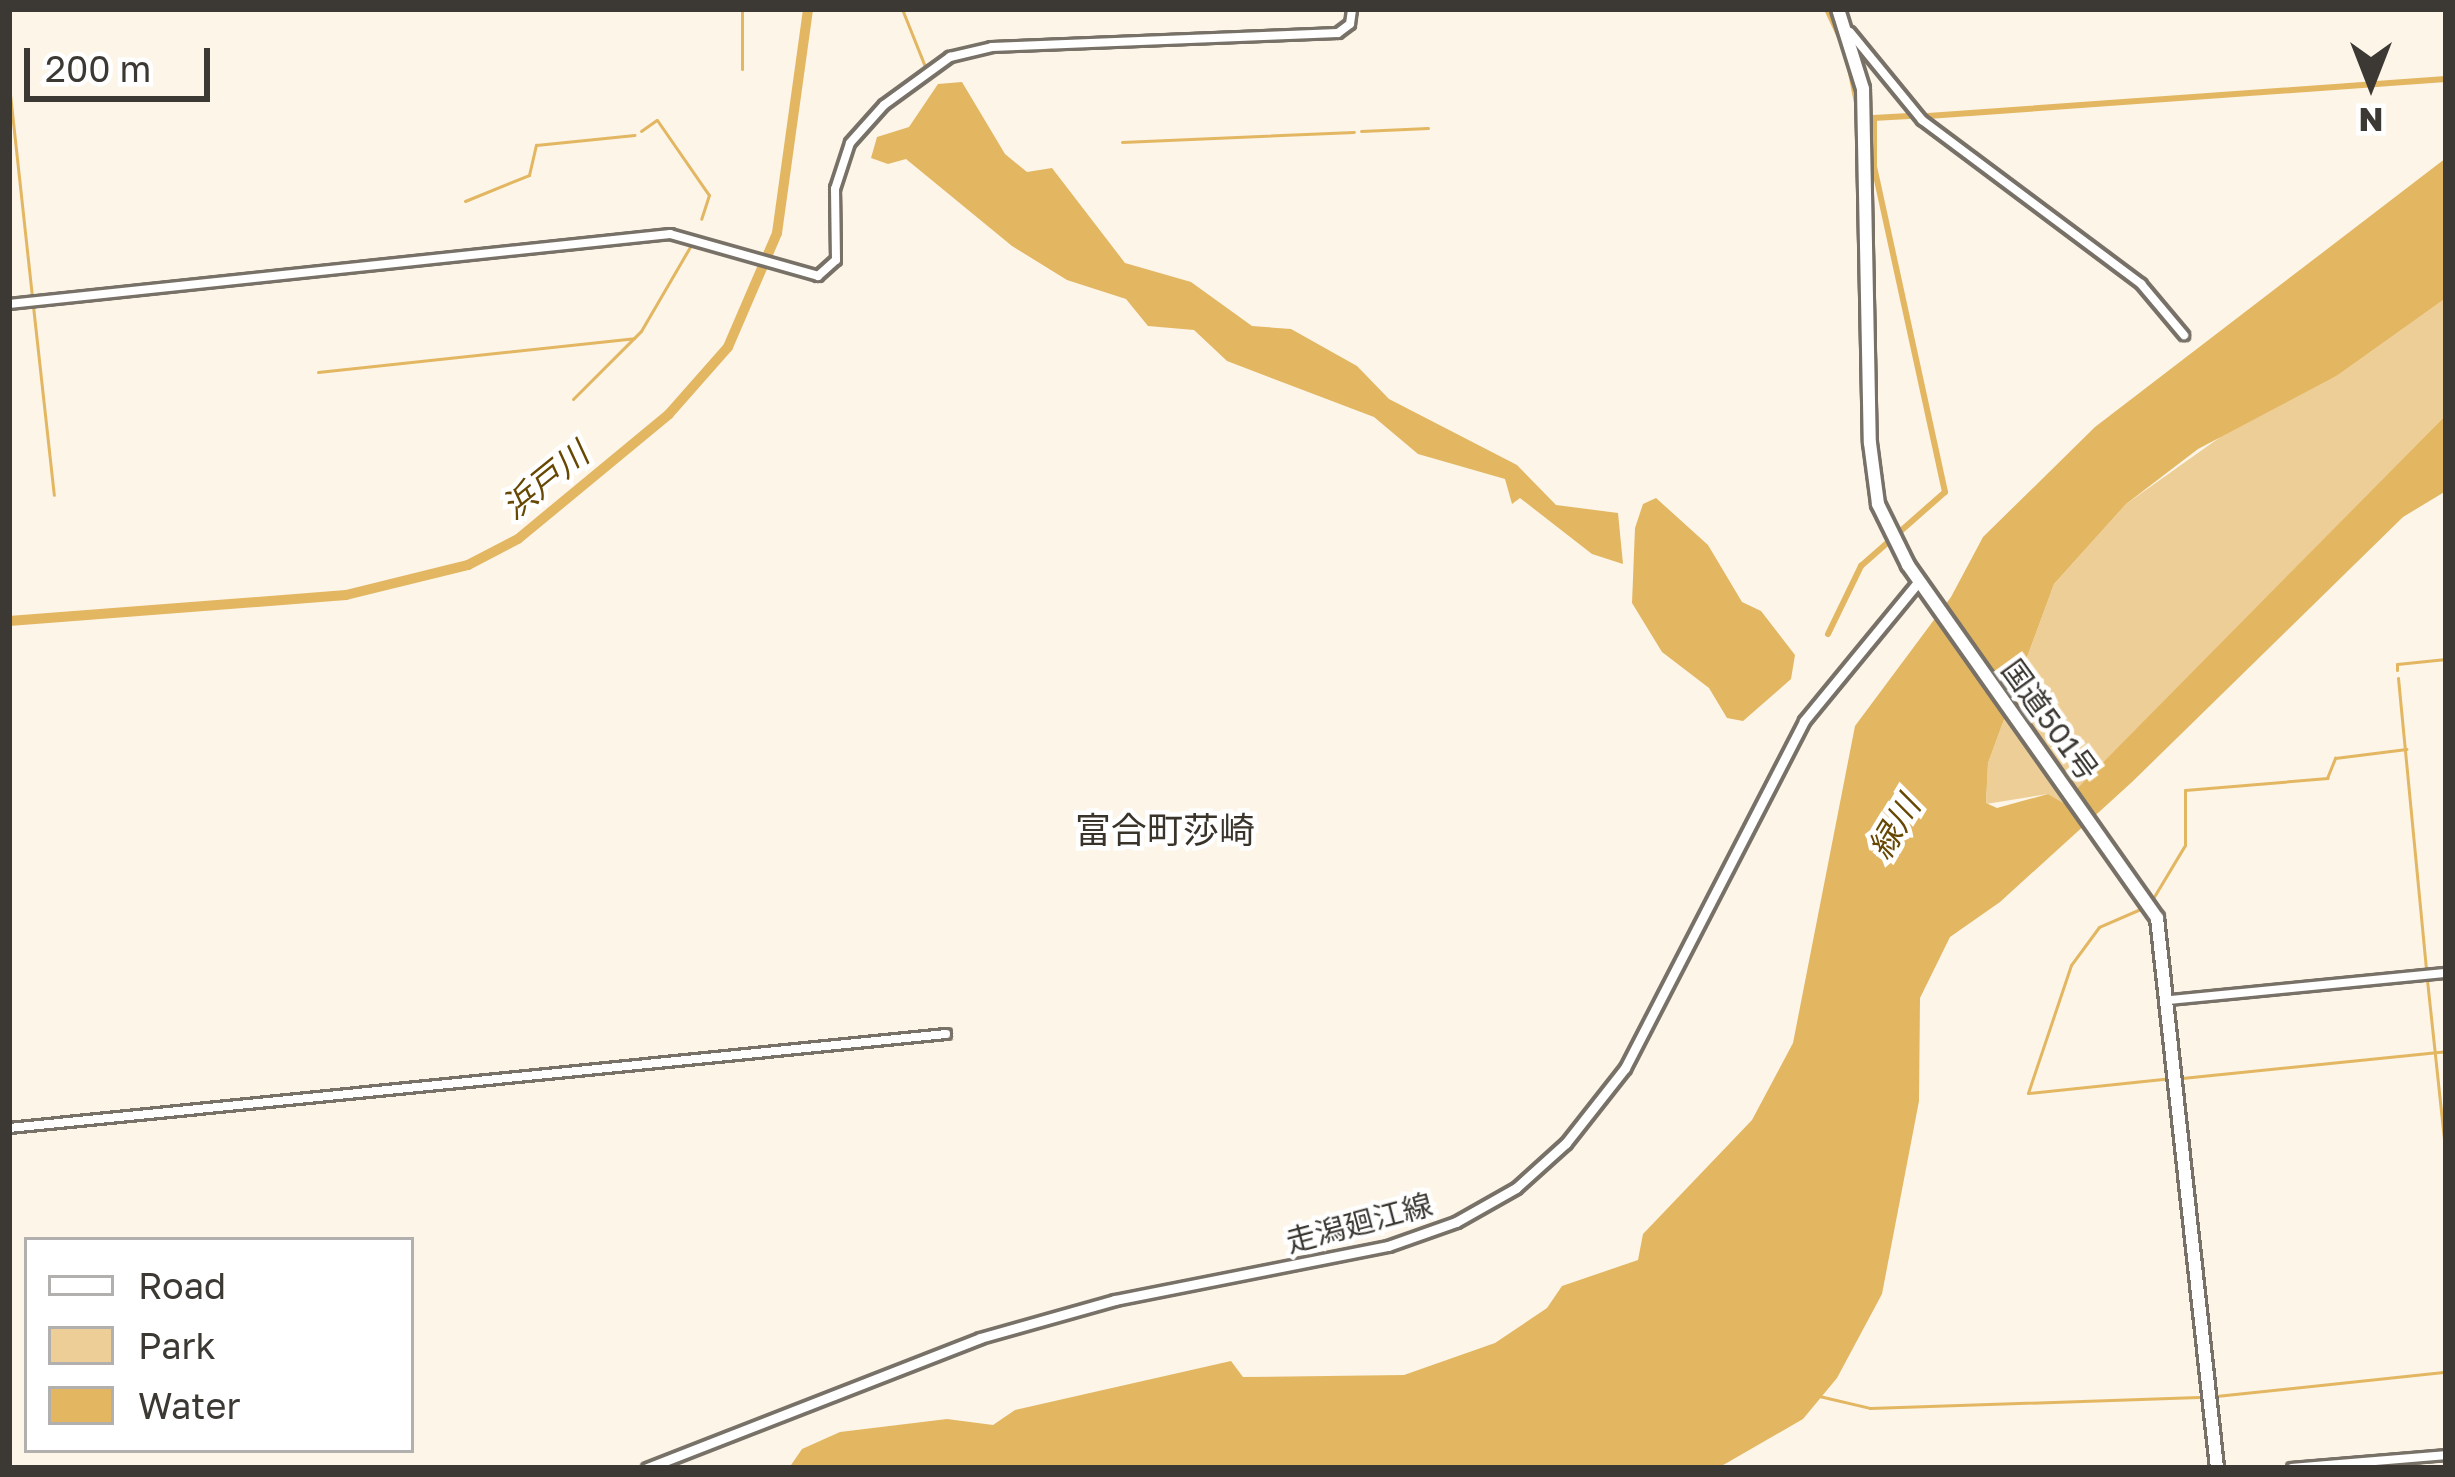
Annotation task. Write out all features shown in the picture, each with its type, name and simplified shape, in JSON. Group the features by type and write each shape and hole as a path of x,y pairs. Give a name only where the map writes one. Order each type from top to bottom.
{"highway":[{"name":"国道501号","path":"1840,15 1866,119 1872,472 1878,504 1908,565 2135,878 2157,918 2168,980 2217,1468"}],"main road":[{"name":"走潟廻江線","path":"647,1468 980,1338 1115,1300 1388,1246 1456,1222 1516,1188 1567,1143 1625,1068 1804,721 1921,583"}],"street":[{"path":"9,304 660,235 709,241 795,273 818,276 834,265 836,183 846,150 935,66 992,47 1338,33 1351,24 1352,9"},
{"path":"1840,15 1922,120 2141,284 2183,335"},
{"path":"2170,1000 2446,973"},
{"path":"9,1128 946,1034"},
{"path":"2292,1468 2446,1455"}],"green space":[{"path":"2446,298 2446,415 2063,804 2048,794 1986,804 1988,763 2054,584 2126,504 2257,411 2338,375"}],"water":[{"path":"962,82 1005,154 1027,172 1052,168 1125,263 1191,282 1252,326 1291,329 1357,366 1389,399 1517,465 1556,505 1618,513 1623,564 1592,554 1520,498 1512,504 1505,479 1418,454 1374,417 1227,361 1194,330 1148,326 1126,299 1067,280 1012,246 906,159 888,164 871,158 877,137 909,127 938,84"},
{"name":"緑川","path":"2446,158 2446,298 2338,375 2198,449 2126,504 2054,584 1988,763 1986,803 1997,808 2048,794 2063,803 2446,415 2446,491 2403,517 2132,782 2000,902 1950,937 1920,998 1919,1101 1882,1294 1837,1378 1803,1419 1718,1468 789,1468 802,1449 840,1432 947,1419 993,1425 1015,1410 1231,1361 1243,1377 1404,1375 1495,1343 1547,1308 1562,1286 1638,1260 1643,1234 1752,1120 1793,1043 1855,726 1951,597 1983,537 2095,427"},
{"path":"1656,498 1708,545 1742,602 1761,611 1795,655 1791,679 1743,721 1727,718 1709,688 1662,652 1632,603 1635,528 1643,504"}],"waterway":[{"path":"742,9 742,69"},
{"name":"浜戸川","path":"9,621 346,595 468,565 518,539 669,414 728,347 777,233 808,9"},
{"path":"902,9 926,69"},
{"path":"1827,9 1843,44"},
{"path":"1850,68 1860,118"},
{"path":"1928,116 2446,79"},
{"path":"9,85 32,297"},
{"path":"1873,118 1909,116"},
{"path":"1828,634 1861,566 1945,492 1874,167 1874,118"},
{"path":"641,131 657,120 709,195 701,219"},
{"path":"1361,131 1428,128"},
{"path":"1122,142 1354,132"},
{"path":"465,201 529,175 536,145 634,135"},
{"path":"573,399 641,331 691,245"},
{"path":"33,306 54,495"},
{"path":"318,372 634,338"},
{"path":"2397,670 2397,664 2446,659"},
{"path":"2398,678 2426,970"},
{"path":"2152,900 2185,845 2185,790 2327,778 2335,758 2406,749"},
{"path":"2145,907 2099,927 2071,965 2028,1093 2172,1078"},
{"path":"2427,980 2446,1157"},
{"path":"2182,1078 2446,1051"},
{"path":"2216,1396 2446,1372"},
{"path":"1819,1396 1870,1408 2199,1397"}],"district":[{"name":"富合町莎崎","path":"1165,830"}]}
